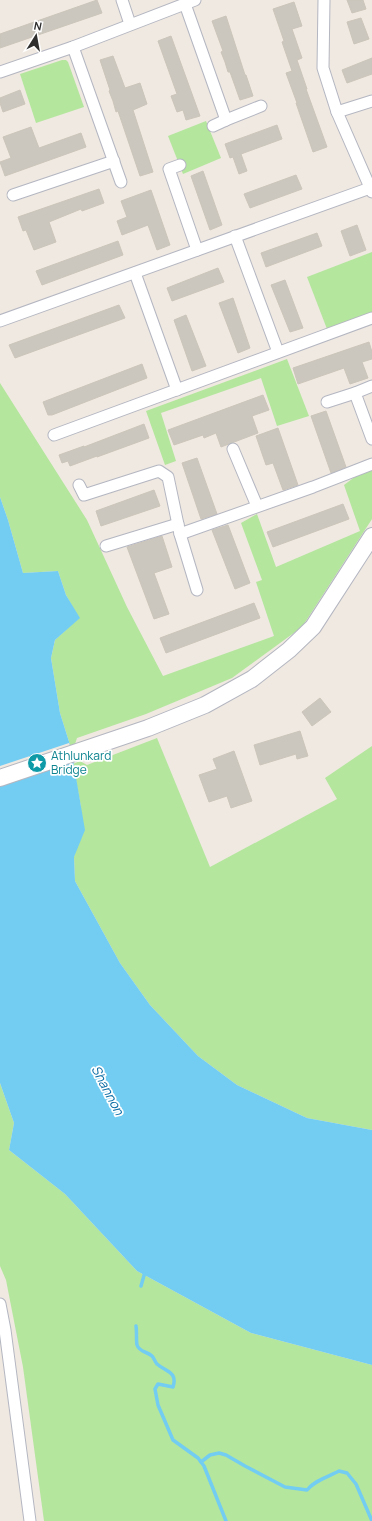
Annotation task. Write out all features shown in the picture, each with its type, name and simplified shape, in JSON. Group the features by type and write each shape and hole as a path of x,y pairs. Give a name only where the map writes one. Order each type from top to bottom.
{"main road":[{"path":"0,778 148,728 204,705 252,680 289,650 313,627 372,536"}],"street":[{"path":"122,0 130,24"},
{"path":"0,321 235,236 371,190 337,112 323,68 324,0"},
{"path":"0,72 73,47 190,2 226,120"},
{"path":"73,47 121,182"},
{"path":"337,112 372,101"},
{"path":"213,126 261,106"},
{"path":"13,195 114,162"},
{"path":"180,165 168,169 197,250"},
{"path":"235,236 278,352"},
{"path":"135,273 177,390"},
{"path":"54,435 372,318"},
{"path":"327,402 372,386"},
{"path":"355,393 372,440"},
{"path":"234,449 257,506"},
{"path":"106,546 179,529 257,506 313,487 372,464"},
{"path":"83,495 159,471 168,476 179,529 197,590"},
{"path":"0,1304 2,1330 30,1521"}],"green space":[{"path":"66,60 68,62 84,107 36,123 20,74"},
{"path":"206,121 221,158 183,174 168,136"},
{"path":"372,252 372,312 327,329 307,277"},
{"path":"287,359 309,416 277,426 261,378 161,413 176,461 165,465 146,411"},
{"path":"0,383 87,520 127,607 163,676 274,636 256,582 262,580 241,523 257,514 276,567 360,531 344,485 372,464 372,519 302,627 232,678 146,714 77,738 75,744 71,748 60,713 51,658 55,640 79,618 66,595 58,571 23,573 0,497"},
{"path":"157,738 210,867 337,799 325,778 372,746 372,1130 307,1118 237,1085 198,1056 150,1005 120,963 75,881 74,857 81,807 73,764 80,761 87,765"},
{"path":"0,1083 14,1123 9,1150 65,1194 137,1271 251,1333 372,1365 372,1521 44,1521 23,1367 6,1280 0,1266"}],"water":[{"name":"Shannon","path":"0,497 23,573 58,571 66,595 80,618 55,640 51,658 60,713 71,748 85,830 74,857 75,881 120,963 150,1005 198,1056 237,1085 307,1118 372,1130 372,1365 251,1333 137,1271 65,1194 9,1150 14,1123 0,1083"}],"pier":[{"name":"Athlunkard Bridge","path":"69,743 71,748 0,785 0,766"}],"building":[{"path":"97,0 102,13 0,48 0,34"},
{"path":"347,0 363,0 366,9 352,13"},
{"path":"294,2 302,26 292,29 302,58 297,60 327,147 313,152 286,73 292,71 273,9"},
{"path":"226,16 253,96 240,100 230,72 228,72 221,52 223,51 212,21"},
{"path":"361,18 369,39 354,44 347,22"},
{"path":"171,36 200,116 186,120 183,110 177,112 171,96 177,94 158,41"},
{"path":"113,56 125,88 140,83 147,104 133,110 153,172 140,176 118,111 116,112 100,60"},
{"path":"372,58 372,74 347,83 342,70"},
{"path":"20,90 25,104 3,112 0,98"},
{"path":"277,125 282,139 241,154 247,171 239,174 233,157 230,158 225,144"},
{"path":"31,127 39,148 81,133 86,147 5,176 0,162 11,158 3,137"},
{"path":"203,171 222,225 210,230 191,176"},
{"path":"296,175 302,189 250,208 244,194"},
{"path":"99,189 104,203 82,211 81,209 49,222 56,242 34,250 26,230 23,231 18,217"},
{"path":"151,190 170,245 157,250 148,225 122,235 117,221 127,217 121,201"},
{"path":"357,225 366,250 350,256 341,231"},
{"path":"317,233 322,246 266,267 261,253"},
{"path":"118,241 123,255 42,285 36,271"},
{"path":"218,268 224,282 172,301 167,288"},
{"path":"285,280 303,328 290,332 271,285"},
{"path":"233,298 250,348 238,353 219,303"},
{"path":"119,305 125,318 15,358 9,345"},
{"path":"186,315 206,366 192,371 174,320"},
{"path":"369,342 372,352 372,359 362,362 368,378 350,384 344,368 298,384 293,368"},
{"path":"142,364 147,378 52,415 48,415 43,402"},
{"path":"263,395 269,410 252,416 258,433 221,447 216,433 204,438 203,435 174,445 168,430"},
{"path":"326,411 346,467 331,473 311,416"},
{"path":"144,424 149,438 70,466 68,461 62,463 59,455"},
{"path":"278,428 298,485 283,490 273,463 266,465 256,436"},
{"path":"197,458 217,514 201,519 182,463"},
{"path":"154,490 160,506 101,526 96,511"},
{"path":"343,504 349,519 273,547 267,532"},
{"path":"228,525 250,583 235,589 212,530"},
{"path":"162,536 172,567 154,573 169,614 154,619 127,547"},
{"path":"254,603 260,618 166,653 160,638"},
{"path":"320,698 331,712 312,726 302,712"},
{"path":"300,731 308,756 297,759 296,754 260,765 254,745"},
{"path":"234,751 252,801 231,808 227,796 209,802 199,775 217,769 213,759"}],"waterway":[{"path":"141,1286 145,1272"},
{"path":"136,1326 138,1348 152,1356 157,1364 173,1375 174,1378 173,1387 158,1384 155,1389 158,1405 173,1440 198,1458 204,1466 226,1521"},
{"path":"201,1462 210,1455 219,1453 226,1455 285,1487 307,1490 318,1481 339,1471 347,1473 356,1484 372,1521"}],"place":[{"name":"Athlunkard Bridge","path":"37,763"}]}
